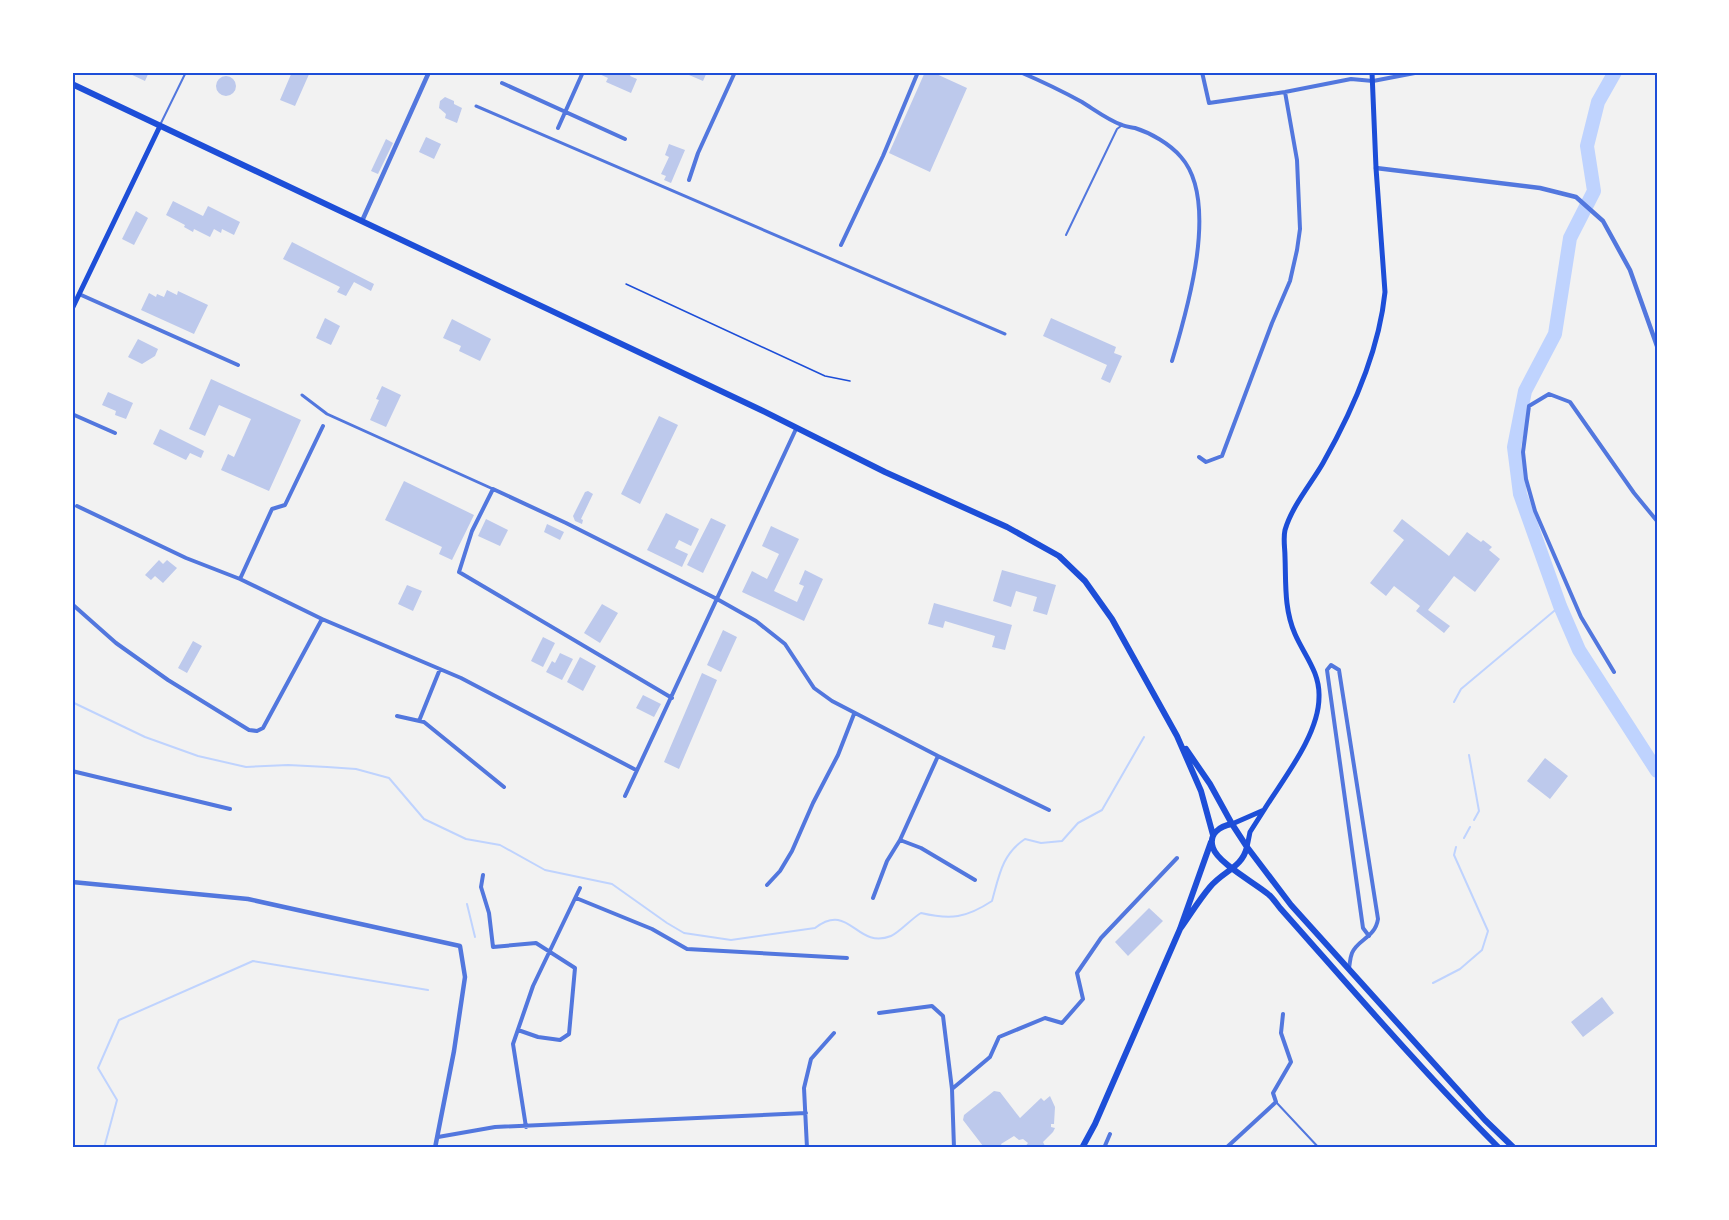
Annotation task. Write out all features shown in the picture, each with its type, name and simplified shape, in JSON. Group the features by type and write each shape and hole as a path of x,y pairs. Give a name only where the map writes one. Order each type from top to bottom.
{"main road":[{"path":"1180,929 1210,886 1242,860 1250,832 1304,745 1316,718 1319,698 1317,678 1294,633 1286,602 1285,531 1351,409 1378,334 1385,292 1372,72"},
{"path":"72,84 783,421 885,472 1007,527 1059,556 1085,581 1112,619 1177,736 1201,790 1213,850 1221,861 1233,867 1269,895 1432,1080 1499,1148"},
{"path":"72,309 160,126"},
{"path":"1177,736 1210,784 1247,847 1291,904 1485,1120 1514,1148"},
{"path":"1082,1148 1095,1124 1180,929 1212,839 1220,827 1264,810"}],"street":[{"path":"362,221 429,72"},
{"path":"558,128 583,72"},
{"path":"689,180 698,153 735,72"},
{"path":"842,245 918,72"},
{"path":"1020,72 1058,89 1122,125 1136,128 1163,142 1181,157 1192,174 1197,191 1199,230 1190,293 1172,361"},
{"path":"1202,72 1209,103 1352,79 1373,81 1420,72"},
{"path":"502,83 625,139"},
{"path":"1199,457 1206,462 1222,456 1295,263 1300,229 1297,160 1285,92"},
{"path":"476,106 1005,334"},
{"path":"1376,168 1540,188 1576,197 1603,221 1630,270 1657,346"},
{"path":"72,291 238,365"},
{"path":"1614,672 1581,617 1535,511 1526,479 1523,452 1529,406 1549,394 1570,402 1634,494 1657,521"},
{"path":"302,395 327,414 558,519 717,599 756,621 785,644 814,688 854,714 1049,810"},
{"path":"72,414 115,433"},
{"path":"240,579 272,509 285,505 323,426"},
{"path":"625,796 796,429"},
{"path":"493,489 472,531 459,572 672,698"},
{"path":"77,506 186,558 240,579 322,619 440,669 636,770"},
{"path":"72,604 116,643 168,680 249,730 257,731 263,728 322,619"},
{"path":"1349,969 1353,951 1369,936 1376,928 1378,919 1339,670 1331,665 1327,670 1358,893 1363,928 1369,936"},
{"path":"419,721 440,669"},
{"path":"767,885 780,871 792,851 813,803 838,755 854,714"},
{"path":"397,716 424,722 504,787"},
{"path":"873,898 887,861 900,840 938,756"},
{"path":"72,771 230,809"},
{"path":"900,840 921,848 975,880"},
{"path":"952,1089 990,1057 999,1037 1045,1018 1062,1023 1083,999 1077,973 1101,938 1177,858"},
{"path":"483,875 481,887 489,913 493,947 536,943 575,968 569,1034 560,1040 538,1037 518,1030"},
{"path":"72,882 248,899 460,946 465,976 454,1051 435,1148"},
{"path":"526,1127 513,1044 532,986 580,888"},
{"path":"576,898 652,929 687,949 847,958"},
{"path":"879,1013 932,1006 943,1016 952,1089 954,1148"},
{"path":"1226,1148 1276,1102 1273,1093 1291,1062 1281,1033 1283,1014"},
{"path":"807,1148 804,1088 811,1059 834,1033"},
{"path":"438,1137 495,1127 806,1113"},
{"path":"1104,1148 1110,1134"}],"lane":[{"path":"160,126 186,72"},
{"path":"1066,235 1117,129 1122,125"},
{"path":"1276,1102 1319,1148"}],"path":[{"path":"626,284 825,376 850,381"}],"building":[{"path":"126,72 149,72 145,81"},
{"path":"292,72 310,72 295,106 280,100"},
{"path":"595,72 632,72 630,76 637,79 631,93 606,82 608,78"},
{"path":"682,72 707,72 703,81"},
{"path":"925,72 932,72 967,88 930,172 889,153"},
{"path":"226,76 233,79 236,86 233,93 226,96 219,93 216,86 219,79"},
{"path":"445,97 462,108 457,123 445,118 446,114 439,108 440,101"},
{"path":"426,137 441,144 434,159 419,152"},
{"path":"386,139 393,143 378,174 371,171"},
{"path":"669,144 685,150 671,183 664,180 666,176 661,174 669,157 665,155"},
{"path":"173,201 203,216 208,206 240,222 234,235 222,229 221,233 214,229 210,237 194,229 193,232 166,215"},
{"path":"136,211 148,218 134,245 122,239"},
{"path":"292,242 374,284 371,291 354,282 346,296 337,292 340,287 283,259"},
{"path":"167,290 177,295 178,291 208,305 194,334 141,310 149,293 156,297 157,294 164,297"},
{"path":"325,318 340,326 331,345 316,338"},
{"path":"1051,318 1116,347 1114,353 1122,356 1110,383 1101,379 1107,365 1043,336"},
{"path":"452,319 491,339 480,361 459,351 461,346 443,338"},
{"path":"138,339 158,349 155,356 142,364 128,357"},
{"path":"211,379 301,420 269,491 221,470 228,454 234,457 251,419 219,405 205,436 189,429"},
{"path":"382,386 401,395 386,427 370,420 379,400 376,399"},
{"path":"108,392 133,403 126,419 115,415 116,411 102,405"},
{"path":"659,416 678,425 640,504 621,494"},
{"path":"160,429 204,451 201,458 190,453 186,460 153,444"},
{"path":"404,481 474,515 452,560 439,554 442,547 385,520"},
{"path":"585,492 593,494 581,519 582,524 575,521 573,516"},
{"path":"666,513 699,529 691,546 679,540 675,548 688,554 682,567 647,550"},
{"path":"711,518 726,525 703,573 687,565"},
{"path":"486,519 508,530 500,546 478,536"},
{"path":"1402,519 1449,556 1467,532 1492,547 1489,550 1500,559 1475,592 1454,576 1428,610 1450,626 1444,633 1416,611 1420,606 1394,586 1386,596 1370,583 1404,540 1393,531"},
{"path":"547,524 564,532 560,540 544,532"},
{"path":"771,526 799,539 774,591 797,602 804,586 799,584 805,570 823,579 804,621 742,592 752,571 767,579 779,554 762,546"},
{"path":"159,560 163,564 167,560 177,568 163,583 155,576 151,580 145,575"},
{"path":"1002,570 1056,585 1047,615 1033,611 1037,597 1016,591 1011,607 993,601"},
{"path":"407,585 422,591 413,611 398,604"},
{"path":"934,603 1012,625 1005,650 992,647 995,636 945,621 943,628 928,624"},
{"path":"602,604 618,613 600,643 584,633"},
{"path":"723,630 737,637 721,672 707,665"},
{"path":"543,637 555,643 543,667 531,661"},
{"path":"193,641 202,646 187,673 178,668"},
{"path":"560,653 573,659 562,680 546,672 552,661 555,663"},
{"path":"580,657 596,666 583,691 567,682"},
{"path":"702,673 717,680 679,769 664,762"},
{"path":"643,695 661,704 654,717 636,708"},
{"path":"1545,758 1568,776 1550,799 1527,781"},
{"path":"1149,908 1163,921 1128,956 1115,942"},
{"path":"1602,997 1614,1013 1583,1037 1571,1022"},
{"path":"994,1091 1000,1092 1020,1118 1041,1098 1044,1101 1050,1096 1055,1107 1054,1124 1051,1124 1051,1127 1055,1128 1043,1142 1046,1148 1024,1148 1028,1143 1014,1136 1001,1144 999,1148 983,1146 963,1120 964,1115"}],"waterway":[{"path":"1615,72 1598,102 1587,146 1594,191 1570,238 1555,334 1525,391 1514,447 1520,494 1560,606 1579,650 1657,771"},
{"path":"1454,702 1461,689 1560,606"},
{"path":"72,702 145,737 198,756 246,767 288,765 356,769 389,778 424,819 466,839 500,845 545,870 612,884 684,933 731,940 815,928 827,921 837,920 845,922 869,937 879,939 891,936 921,913 950,917 974,911 992,901 1002,866 1017,845 1025,839 1041,843 1062,841 1078,823 1102,810 1144,737"},
{"path":"1469,755 1479,811 1474,820"},
{"path":"1464,838 1470,827"},
{"path":"1433,983 1460,969 1482,950 1488,931 1454,855 1456,847"},
{"path":"467,904 475,937"},
{"path":"104,1148 117,1100 98,1068 119,1020 253,961 428,990"}]}
